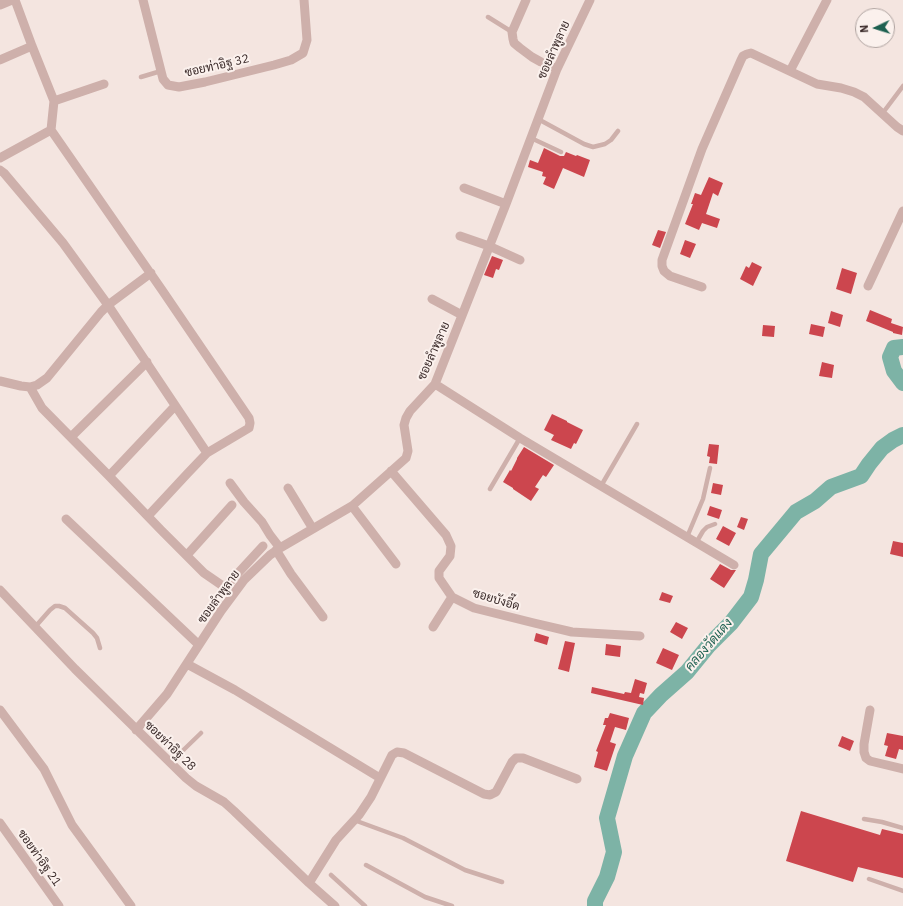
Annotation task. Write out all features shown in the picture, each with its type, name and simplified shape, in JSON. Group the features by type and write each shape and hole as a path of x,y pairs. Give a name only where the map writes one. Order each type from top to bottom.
{"street":[{"path":"0,5 13,0 54,101 52,130 249,418 249,428 207,453 148,516"},
{"name":"ซอยท่าอิฐ 32","path":"143,0 163,79 168,85 179,87 274,66 291,60 303,53 307,40 304,0"},
{"path":"526,0 512,32 512,39 520,48 541,62 558,69"},
{"name":"ซอยลำพูลาย","path":"136,730 167,694 244,580 278,549 352,506 406,458 408,451 404,425 406,418 410,411 435,384 506,204 530,138 558,69 590,0"},
{"path":"790,71 827,0"},
{"path":"0,60 32,46"},
{"path":"702,287 670,276 664,271 662,266 665,250 702,149 743,56 751,53 817,84 854,92 864,97 897,128 903,131"},
{"path":"54,101 104,84"},
{"path":"0,158 52,130"},
{"path":"0,170 4,172 63,243 108,304 207,453"},
{"path":"464,188 506,204"},
{"path":"868,286 903,211"},
{"path":"460,236 489,246 520,260"},
{"path":"0,381 30,387 37,385 47,378 100,312 108,304 151,273"},
{"path":"432,299 462,315"},
{"path":"71,437 147,362"},
{"path":"435,384 520,438 734,565"},
{"path":"30,387 42,408 186,555 204,572 223,586 228,584 263,546"},
{"path":"109,476 175,406"},
{"name":"ซอยบังอี๊ด","path":"391,471 446,535 452,546 450,556 439,571 439,578 452,597 474,608 572,632 640,636"},
{"path":"230,483 244,502 262,522 291,574 323,617"},
{"path":"288,488 313,529"},
{"path":"186,555 232,505"},
{"path":"352,506 396,564"},
{"path":"66,519 199,645"},
{"name":"ซอยท่าอิฐ 28","path":"0,590 170,763 196,786 224,802 335,906"},
{"path":"433,628 452,597"},
{"path":"187,664 235,690 380,778"},
{"path":"0,710 44,769 72,825 131,906"},
{"path":"870,710 864,744 866,758 870,761 903,769"},
{"path":"309,883 336,840 358,815 371,796 392,755 397,752 404,753 484,794 490,795 496,792 512,762 516,758 523,758 577,779"},
{"name":"ซอยท่าอิฐ 21","path":"0,824 59,906"}],"lane":[{"path":"488,17 512,32"},
{"path":"141,77 161,71"},
{"path":"882,114 903,86"},
{"path":"538,119 584,144 593,146 605,144 611,140 618,131"},
{"path":"530,138 561,152"},
{"path":"601,486 637,424"},
{"path":"490,490 520,438"},
{"path":"687,537 703,499 710,468"},
{"path":"696,543 703,531 707,527 715,524"},
{"path":"35,627 50,610 55,606 59,606 65,608 94,633 100,648"},
{"path":"170,763 201,733"},
{"path":"864,819 903,828"},
{"path":"354,820 403,838 465,870 502,882"},
{"path":"366,865 425,897 452,906"},
{"path":"331,875 365,906"},
{"path":"869,879 903,891"}],"building":[{"path":"544,148 560,156 564,156 566,152 590,160 584,177 563,168 554,189 543,184 546,177 542,176 543,172 528,167 530,160 538,163"},
{"path":"709,177 723,183 718,196 713,193 706,214 720,219 717,228 702,223 699,230 685,224 693,204 691,204 695,193 701,195"},
{"path":"658,230 666,232 660,248 652,245"},
{"path":"685,240 696,244 690,258 680,254"},
{"path":"492,256 503,260 499,270 496,269 493,278 484,275"},
{"path":"752,262 762,267 753,286 740,279 746,266 749,268"},
{"path":"842,268 857,273 851,294 836,289"},
{"path":"870,310 892,319 891,323 903,327 902,335 893,333 866,321"},
{"path":"831,311 843,315 840,327 828,323"},
{"path":"811,324 825,327 823,337 809,334"},
{"path":"763,325 775,326 774,337 762,336"},
{"path":"822,362 834,365 832,378 819,376"},
{"path":"552,414 583,430 576,444 574,443 571,449 551,440 554,435 544,430"},
{"path":"709,444 719,445 717,464 709,463 710,457 707,456"},
{"path":"524,447 554,465 546,477 543,475 535,487 539,489 531,501 503,482 510,470 511,471"},
{"path":"713,483 723,485 721,495 711,493"},
{"path":"710,506 722,510 719,519 707,515"},
{"path":"741,517 748,519 744,530 737,527"},
{"path":"723,526 736,533 729,546 716,539"},
{"path":"893,541 903,543 903,557 890,554"},
{"path":"720,564 731,570 736,570 724,588 710,579"},
{"path":"662,592 673,596 670,603 659,600"},
{"path":"676,622 688,628 682,639 670,632"},
{"path":"536,633 549,637 547,645 534,641"},
{"path":"565,641 575,643 569,672 558,669"},
{"path":"606,644 621,646 620,657 605,655"},
{"path":"663,648 679,655 672,670 656,663"},
{"path":"635,679 647,683 644,694 640,693 639,697 644,698 643,705 591,693 592,687 624,694 625,692 631,693"},
{"path":"610,713 629,718 626,730 615,727 610,742 616,744 607,771 594,767 598,752 596,751 606,725 603,725 605,718 608,718"},
{"path":"887,733 903,736 903,750 899,749 896,759 885,756 888,746 884,745"},
{"path":"842,736 854,741 850,751 838,746"},
{"path":"801,811 880,835 882,829 903,834 903,878 858,867 853,882 786,861"}],"waterway":[{"name":"คลองวัดแดง","path":"903,347 894,348 890,357 894,371 903,383"},
{"name":"คลองวัดแดง","path":"595,906 595,901 607,877 614,852 607,818 625,756 644,713 661,695 687,672 709,645 731,623 751,597 761,554 796,512 815,501 831,487 861,476 882,448 903,435"}]}
